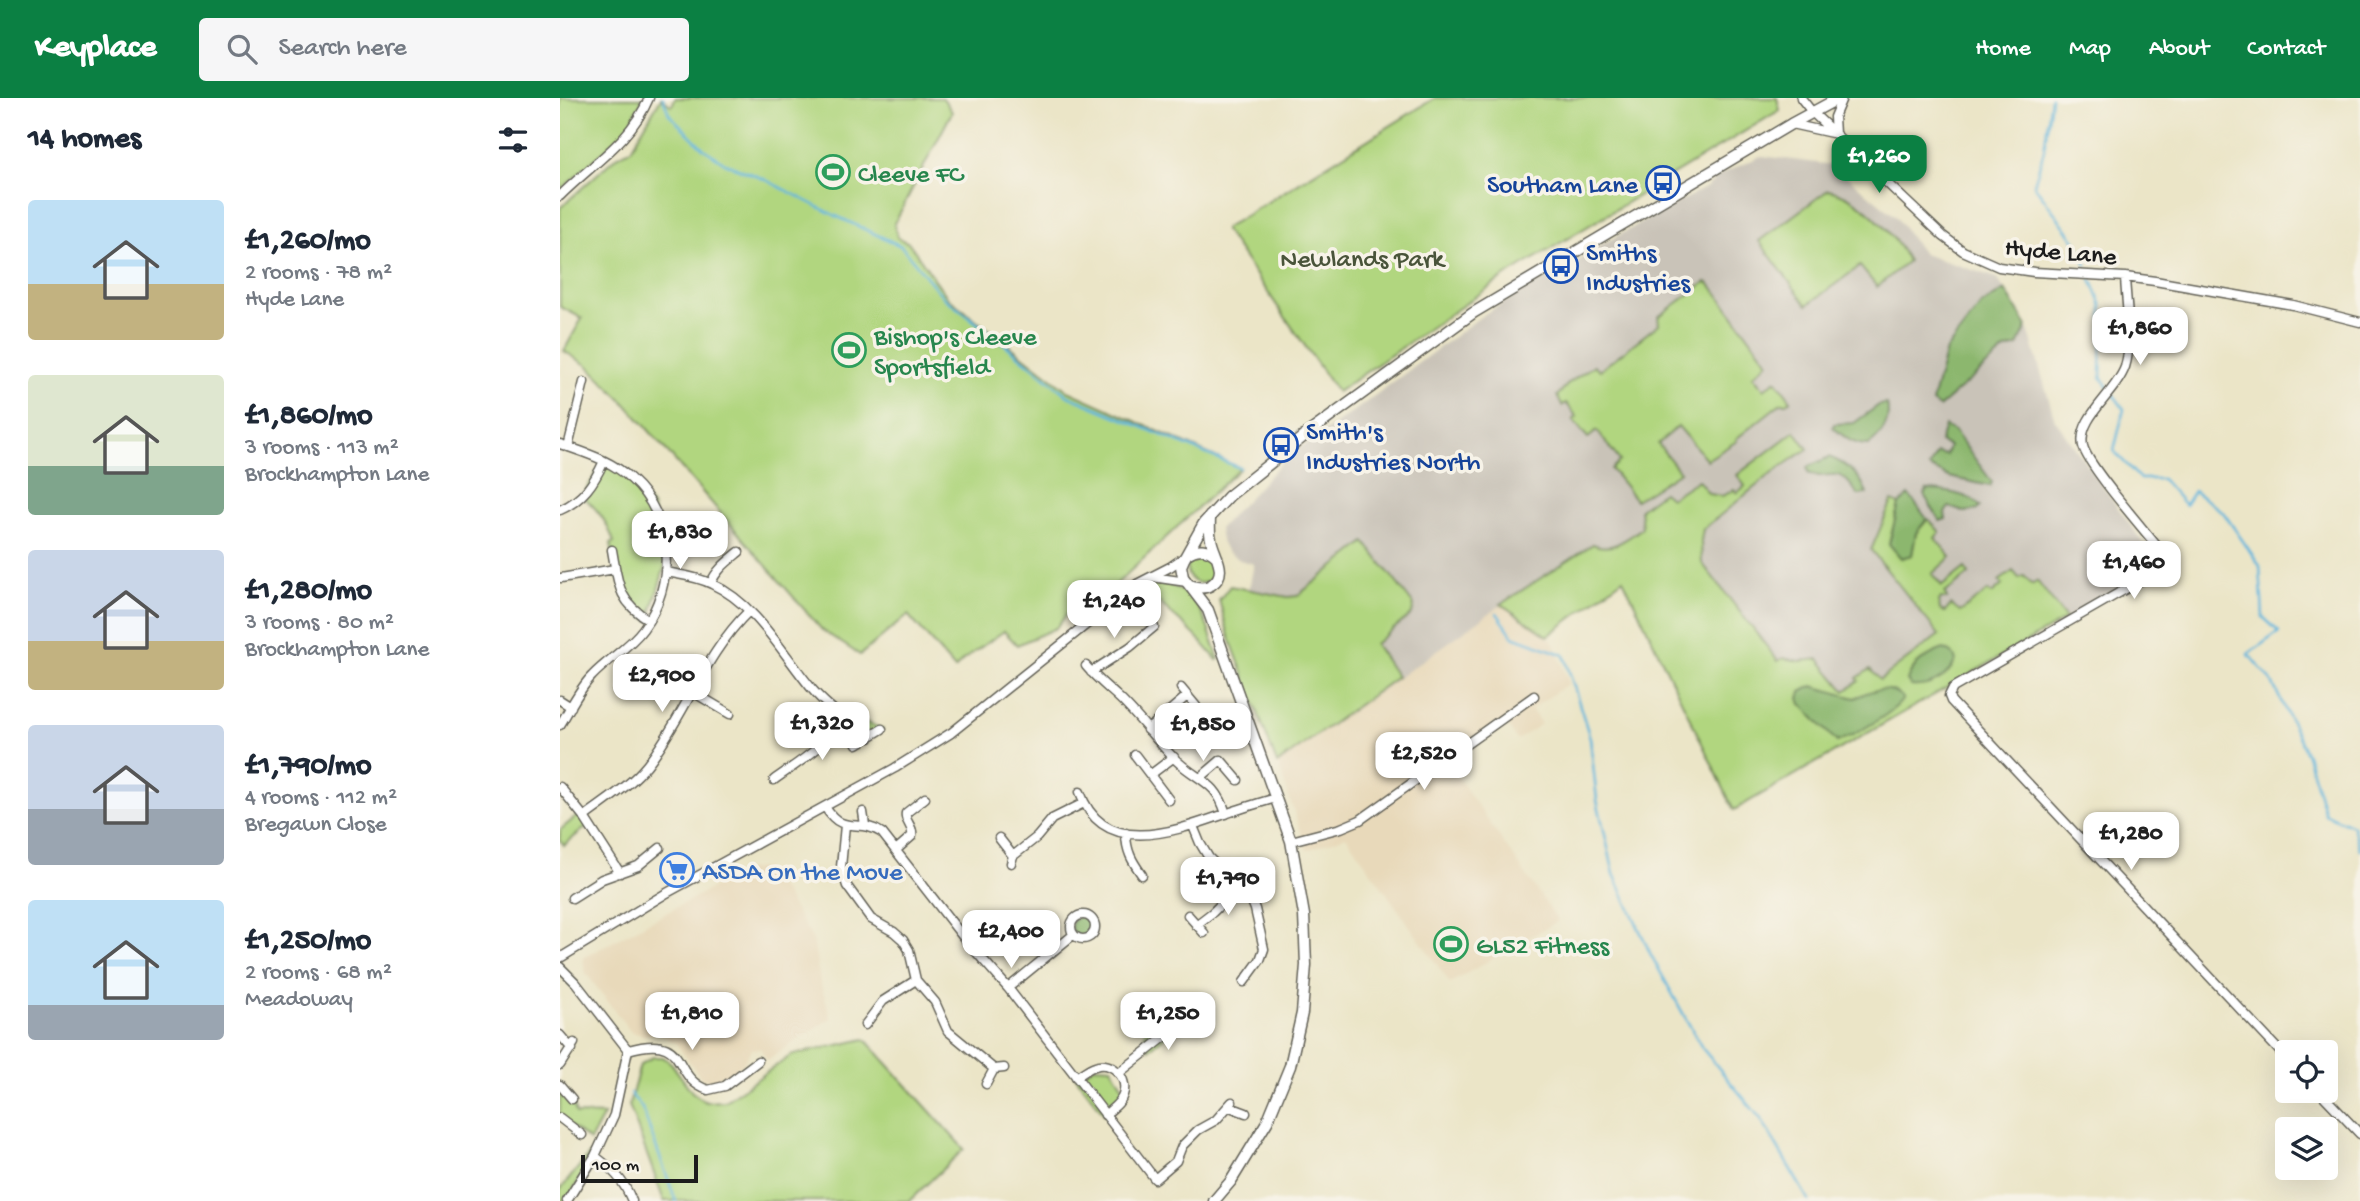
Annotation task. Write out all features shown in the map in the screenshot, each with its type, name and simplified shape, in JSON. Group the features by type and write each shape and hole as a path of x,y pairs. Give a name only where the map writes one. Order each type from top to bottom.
{"main road":[{"path":"1214,1201 1231,1181 1267,1122 1290,1066 1302,1013 1306,965 1304,915 1291,841 1208,610 1181,570 1186,555 1210,516 1228,496 1308,432 1473,313 1791,124 1840,98"},
{"path":"1208,610 1220,569 1210,539 1210,516"},
{"path":"1186,555 1194,550 1206,550 1217,558"},
{"path":"1188,584 1202,588 1214,583"}],"street":[{"path":"560,196 625,137 639,120 649,98"},
{"path":"1801,98 1812,112"},
{"path":"1791,124 1835,134 1834,117 1840,98"},
{"name":"Hyde Lane","path":"1812,112 1943,236 1981,260 2018,270 2125,276 2293,306 2360,322"},
{"path":"2125,276 2128,351 2124,368 2119,380 2086,424 2082,435 2085,452 2156,545 2159,554 2157,568 2150,575 1953,688 1949,696 2275,1046"},
{"path":"560,725 591,677 629,645 649,620 658,602 666,572 663,534 652,506 632,479 604,461 564,445 584,382"},
{"path":"560,510 578,500 588,489 604,461"},
{"path":"612,550 624,600 631,609 649,620"},
{"path":"711,583 714,575 738,552"},
{"path":"560,958 665,894 895,768 951,733 1132,587 1186,555"},
{"path":"561,576 615,569"},
{"path":"666,572 711,583 733,597 749,611 814,691 844,719 869,737"},
{"path":"1151,577 1188,584"},
{"path":"584,817 643,770 730,631 749,611"},
{"path":"1154,627 1130,647 1088,669 1174,757 1217,791 1226,814"},
{"path":"1181,688 1196,706"},
{"path":"693,692 730,714"},
{"path":"1147,730 1187,696"},
{"path":"1291,841 1341,828 1360,820 1534,696"},
{"path":"560,700 571,707"},
{"path":"774,780 823,744 844,719"},
{"path":"857,744 882,729"},
{"path":"1135,755 1169,800"},
{"path":"1150,775 1174,757"},
{"path":"1200,778 1221,760 1238,780"},
{"path":"560,787 584,817 620,873"},
{"path":"1080,792 1088,811 1101,823 1126,833 1160,833 1192,826 1276,798"},
{"path":"896,850 912,836 906,813 925,797"},
{"path":"999,838 1012,859 1037,837 1052,819 1084,803"},
{"path":"825,807 832,819 845,825 865,825 881,833 964,938 1008,988 1155,1179 1176,1161 1182,1146 1198,1130 1216,1120 1231,1105 1246,1113"},
{"path":"863,812 865,825"},
{"path":"845,825 841,867 844,882 871,919 903,940 909,950 916,980 935,1002 948,1031 994,1069 1004,1068"},
{"path":"1192,826 1209,858 1250,897 1255,909 1264,945 1262,957 1244,982"},
{"path":"1126,833 1126,847 1130,858 1142,875"},
{"path":"572,898 602,879 638,866 660,848"},
{"path":"1196,925 1239,886"},
{"path":"1188,915 1204,933"},
{"path":"1008,988 1073,935"},
{"path":"560,967 576,983 628,1049"},
{"path":"864,1025 883,1001 916,980"},
{"path":"1119,1073 1200,1009"},
{"path":"560,1035 573,1046 560,1065"},
{"path":"628,1049 647,1044 671,1049 694,1082 709,1090 726,1086 758,1061"},
{"path":"565,1198 594,1156 614,1115 628,1049"},
{"path":"1076,1077 1099,1065 1111,1067 1119,1073 1124,1093 1121,1100 1105,1115"},
{"path":"986,1084 994,1069"},
{"path":"560,1085 572,1099"},
{"path":"2330,1103 2360,1134"},
{"path":"560,1118 582,1135"},
{"path":"594,1156 611,1169 625,1185 632,1201"}],"shaded area":[{"path":"1761,156 1833,165 1896,217 1923,254 1997,278 2027,326 2055,420 2154,558 2153,565 2145,573 1734,810 1623,579 1548,636 1501,605 1277,764 1229,636 1219,600 1230,586 1249,589 1254,564 1240,560 1228,552 1222,544 1219,529 1289,455 1349,415 1483,315 1537,283 1564,271 1599,246 1707,187 1720,175"},
{"path":"1501,604 1552,640 1569,683 1531,709 1541,724 1517,740 1506,723 1448,763 1558,921 1450,983 1346,836 1307,850 1278,764"},
{"path":"764,868 785,894 813,940 820,981 831,1018 767,1060 760,1048 751,1049 743,1064 721,1079 711,1082 701,1078 676,1043 658,1033 644,1035 631,1032 585,972 583,958 745,870"}],"green space":[{"path":"560,98 643,98 627,130 562,189 560,180"},
{"name":"Bishop's Cleeve Sportsfield","path":"661,98 672,106 675,98 943,98 952,112 894,224 898,238 909,243 948,298 1068,391 1240,468 1108,592 1091,589 1078,599 1056,628 1017,645 1004,631 963,660 955,669 908,615 860,655 822,630 626,404 588,366 564,351 582,318 560,307 560,208 615,158 631,149"},
{"name":"Newlands Park","path":"1435,98 1777,98 1780,110 1504,277 1337,392 1224,229"},
{"path":"1828,190 1852,199 1874,217 1894,239 1908,261 1877,287 1860,266 1807,305 1759,241"},
{"path":"1706,282 1768,362 1753,376 1764,389 1776,380 1791,400 1781,403 1736,439 1737,441 1707,460 1678,426 1658,444 1680,472 1636,500 1611,469 1620,461 1597,431 1588,438 1573,420 1577,417 1566,403 1562,406 1557,396 1569,383 1594,365 1600,370 1659,324 1658,317"},
{"path":"2005,290 2027,326 2018,346 2005,350 1939,407 1932,402 1946,350 1981,305"},
{"path":"1887,404 1888,416 1884,427 1869,445 1850,440 1833,427 1834,424 1854,423 1879,405"},
{"path":"1945,426 1955,432 1992,482 1990,486 1949,477 1929,467 1937,453 1946,455 1949,446 1940,442"},
{"path":"1795,431 1808,449 1703,529 1701,541 1702,563 1778,661 1783,658 1800,661 1819,659 1845,691 1870,669 1880,680 1939,635 1871,550 1892,501 1899,504 1889,544 1912,555 1916,533 1928,519 1940,532 1935,538 1951,557 1932,574 1942,586 1965,568 1969,574 1945,593 1947,599 1941,598 1939,601 1940,610 1945,612 1951,605 1960,612 1988,591 1992,594 2002,585 1999,581 2013,571 2019,578 2024,576 2032,585 2037,581 2066,619 1734,810 1623,579 1548,636 1501,604 1593,544 1613,546 1631,536 1642,528 1640,509 1663,492 1670,498 1698,480 1709,494 1722,496 1734,490 1737,493 1745,486 1737,475"},
{"path":"1829,457 1853,471 1867,494 1858,495 1844,478 1838,475 1816,476 1808,473 1807,467"},
{"path":"604,461 618,468 652,506 666,562 649,620 631,609 615,569 611,543 614,542 611,535 601,516 582,496"},
{"path":"1927,490 1970,498 1980,506 1977,510 1964,512 1949,507 1945,513 1946,519 1940,521 1924,495"},
{"path":"1909,495 1927,519 1916,533 1912,555 1901,558 1889,544 1899,504"},
{"path":"1365,542 1414,605 1412,614 1375,644 1397,677 1277,764 1229,636 1219,600 1230,586 1288,597 1297,596"},
{"path":"1201,555 1211,559 1215,569 1211,579 1201,583 1191,579 1187,569 1191,559"},
{"path":"1154,582 1169,585 1191,598 1204,619 1219,659 1217,660 1164,606 1148,599 1142,586"},
{"path":"1944,649 1952,653 1956,660 1948,672 1931,683 1911,686 1907,681 1916,665"},
{"path":"1812,686 1855,698 1873,691 1886,690 1903,698 1884,716 1837,742 1801,704 1801,692"},
{"path":"833,709 882,729 857,744 837,730 844,719"},
{"path":"581,813 589,825 564,845 560,840 560,830"},
{"path":"1082,916 1090,919 1093,927 1090,935 1082,938 1074,935 1071,927 1074,919"},
{"path":"1161,1011 1179,1013 1186,1019 1149,1049 1144,1040 1146,1023"},
{"path":"865,1039 964,1149 909,1201 664,1201 629,1105 640,1065 653,1057 663,1057 671,1063 692,1092 706,1102 725,1101 792,1055"},
{"path":"1095,1066 1111,1067 1124,1089 1105,1115 1076,1077"},
{"path":"560,1085 572,1099 576,1114 604,1115 590,1141 560,1118"},
{"path":"604,1136 567,1201 560,1201 560,1190"}],"waterway":[{"path":"663,98 669,114 704,149 725,163 766,180 901,246 944,298 1068,396 1240,468"},
{"path":"2051,98 2044,150 2034,185 2076,242 2086,265"},
{"path":"2091,279 2102,306 2101,377 2108,387"},
{"path":"2113,394 2124,409 2114,451 2140,479 2162,479 2185,505 2194,491 2223,512 2260,566 2263,617 2279,632 2248,654 2271,680 2307,755 2325,814 2353,826 2360,850"},
{"path":"1497,613 1513,636 1564,655 1590,738 1597,800 1614,874 1651,955 1702,1048 1761,1119 1809,1201"},
{"path":"630,1093 642,1108 676,1201"}],"place":[{"name":"Cleeve FC","path":"833,172"},
{"name":"Southam Lane","path":"1663,183"},
{"name":"Smiths Industries","path":"1561,266"},
{"name":"Bishop's Cleeve Sportsfield","path":"849,350"},
{"name":"Smith's Industries North","path":"1281,445"},
{"name":"ASDA On the Move","path":"677,870"},
{"name":"GL52 Fitness","path":"1451,944"}]}
